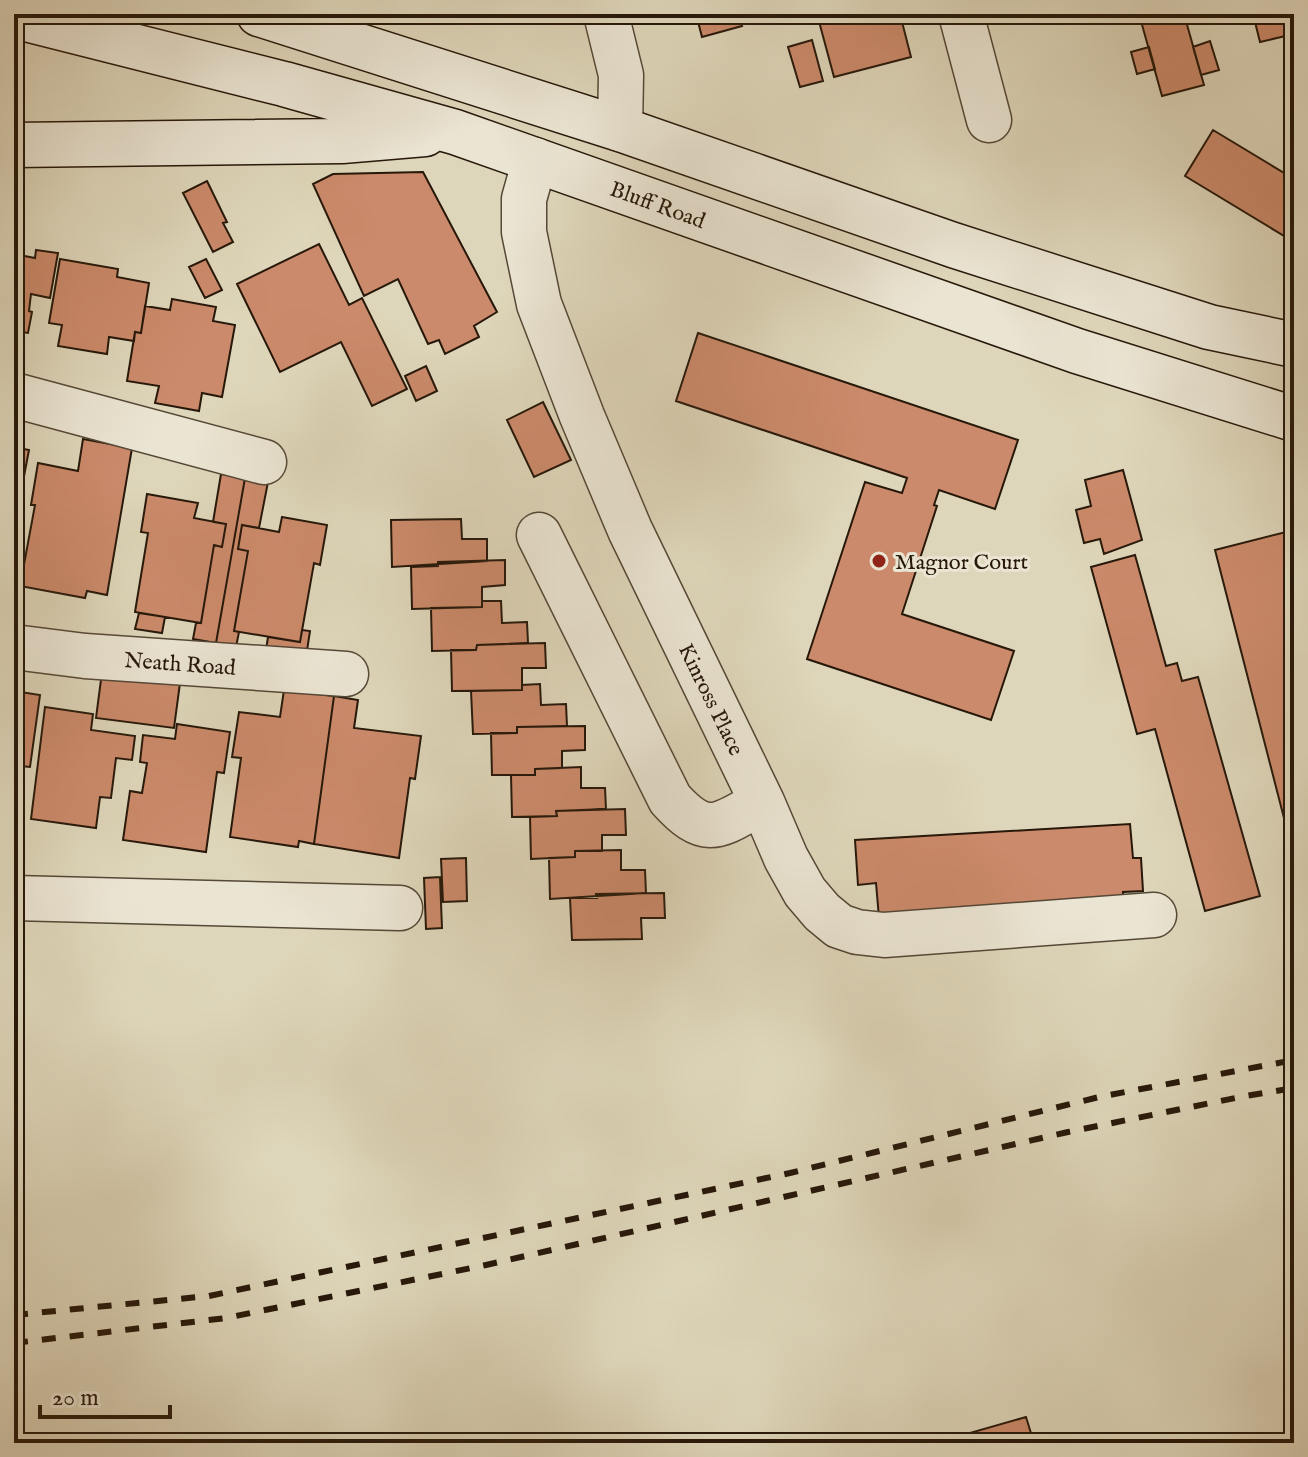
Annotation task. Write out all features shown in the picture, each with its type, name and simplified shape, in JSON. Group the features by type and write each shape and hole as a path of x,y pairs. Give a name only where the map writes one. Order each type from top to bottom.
{"main road":[{"path":"259,14 620,129 953,245 1209,327 1294,345"},
{"path":"606,14 621,75 620,129"},
{"path":"961,14 989,120"},
{"name":"Bluff Road","path":"14,16 284,84 455,132 1077,351 1294,419"},
{"path":"14,145 342,141 455,132"},
{"name":"Kinross Place","path":"535,160 524,199 524,232 539,304 630,530 805,892 839,926 884,935 1154,915"},
{"path":"14,395 264,462"},
{"path":"539,535 670,799 696,823 710,826 722,824 762,802"},
{"name":"Neath Road","path":"14,647 85,656 346,674"},
{"path":"14,898 400,908"}],"building":[{"path":"696,14 768,14 740,21 742,26 702,37"},
{"path":"817,14 900,14 911,57 834,77"},
{"path":"1139,14 1184,14 1204,85 1162,96"},
{"path":"1253,14 1294,14 1294,34 1260,42"},
{"path":"812,40 823,81 800,87 788,47"},
{"path":"1210,41 1219,70 1201,75 1193,47"},
{"path":"1149,47 1155,69 1137,74 1131,52"},
{"path":"1213,130 1294,179 1294,242 1185,176"},
{"path":"423,172 497,312 474,326 479,337 445,354 439,340 428,344 398,279 364,296 313,184 333,174"},
{"path":"207,181 233,242 213,252 183,193"},
{"path":"319,244 349,305 362,298 407,389 372,406 341,342 280,372 237,284"},
{"path":"36,250 58,253 50,298 31,294 28,333 14,331 14,254 35,258"},
{"path":"60,259 118,269 117,277 149,283 141,333 135,332 134,341 109,337 107,354 58,346 62,325 49,323"},
{"path":"206,259 222,290 205,298 189,267"},
{"path":"172,299 216,307 213,321 235,325 222,397 202,393 199,411 155,403 159,386 127,381 135,332 141,333 145,306 170,310"},
{"name":"Magnor Court","path":"698,333 1018,440 995,509 939,490 934,505 937,506 902,614 1014,651 991,720 807,659 865,482 902,493 907,478 676,401"},
{"path":"426,366 437,391 416,401 405,376"},
{"path":"543,402 571,460 534,477 507,420"},
{"path":"83,439 132,448 107,595 87,591 85,598 20,586 35,505 31,505 38,463 78,471"},
{"path":"14,447 29,450 21,492 14,492"},
{"path":"1123,470 1142,540 1104,554 1100,539 1084,543 1076,510 1091,506 1085,480"},
{"path":"221,474 245,478 216,643 193,639 196,623 201,623 214,545 222,547 226,524 213,522"},
{"path":"245,478 268,482 259,528 242,525 238,549 248,551 234,631 239,632 236,647 216,643"},
{"path":"147,494 198,503 194,518 226,524 222,547 214,545 201,623 135,612 148,533 141,532"},
{"path":"282,517 327,525 320,565 314,563 300,642 234,631 248,551 238,549 242,525 279,532"},
{"path":"461,519 462,539 487,539 487,561 392,567 391,520"},
{"path":"1294,530 1294,857 1215,550"},
{"path":"1135,555 1166,666 1177,663 1182,681 1198,677 1260,896 1205,911 1155,729 1137,734 1091,567"},
{"path":"505,560 505,585 482,587 482,607 412,609 411,567 438,566 438,562"},
{"path":"482,601 501,601 502,623 527,622 528,643 477,645 476,650 432,651 431,608 482,607"},
{"path":"139,613 165,617 162,633 135,629"},
{"path":"302,630 310,631 306,657 266,650 268,637 300,642"},
{"path":"545,643 546,668 522,668 522,690 452,691 451,650 476,650 477,645"},
{"path":"102,672 180,683 174,728 96,718"},
{"path":"540,684 541,705 566,704 567,726 517,727 517,733 473,734 471,691 522,690 522,685"},
{"path":"284,690 334,696 314,844 299,841 298,847 230,837 241,758 232,757 239,712 280,717"},
{"path":"14,691 40,695 30,767 20,766 14,811"},
{"path":"334,696 358,700 354,728 421,736 415,779 410,778 399,858 314,844"},
{"path":"45,707 93,714 91,730 135,736 132,760 116,758 111,798 100,797 96,828 31,819"},
{"path":"177,724 230,732 224,773 217,772 206,852 123,840 130,791 142,793 147,763 140,762 143,735 175,739"},
{"path":"585,726 585,750 562,751 562,768 535,769 535,775 492,775 491,733 517,733 517,727"},
{"path":"581,767 581,788 605,788 606,809 556,811 557,816 512,817 511,775 535,775 535,769"},
{"path":"625,809 626,835 602,835 602,851 575,851 575,857 531,859 530,817 557,816 556,811"},
{"path":"1130,824 1133,858 1141,858 1143,891 1123,892 1124,904 879,918 876,883 858,885 855,840"},
{"path":"621,850 621,870 645,870 646,893 550,899 549,858 575,857 575,851"},
{"path":"466,858 467,901 443,902 441,859"},
{"path":"440,877 442,928 426,929 424,878"},
{"path":"664,893 665,918 641,918 642,939 572,940 570,898 597,898 596,894"},
{"path":"1026,1417 1034,1443 935,1443"}],"railway":[{"path":"14,1315 209,1296 790,1173 1099,1097 1294,1060"},
{"path":"14,1343 226,1318 486,1265 1068,1132 1294,1088"}],"place":[{"name":"Magnor Court","path":"879,561"}]}
